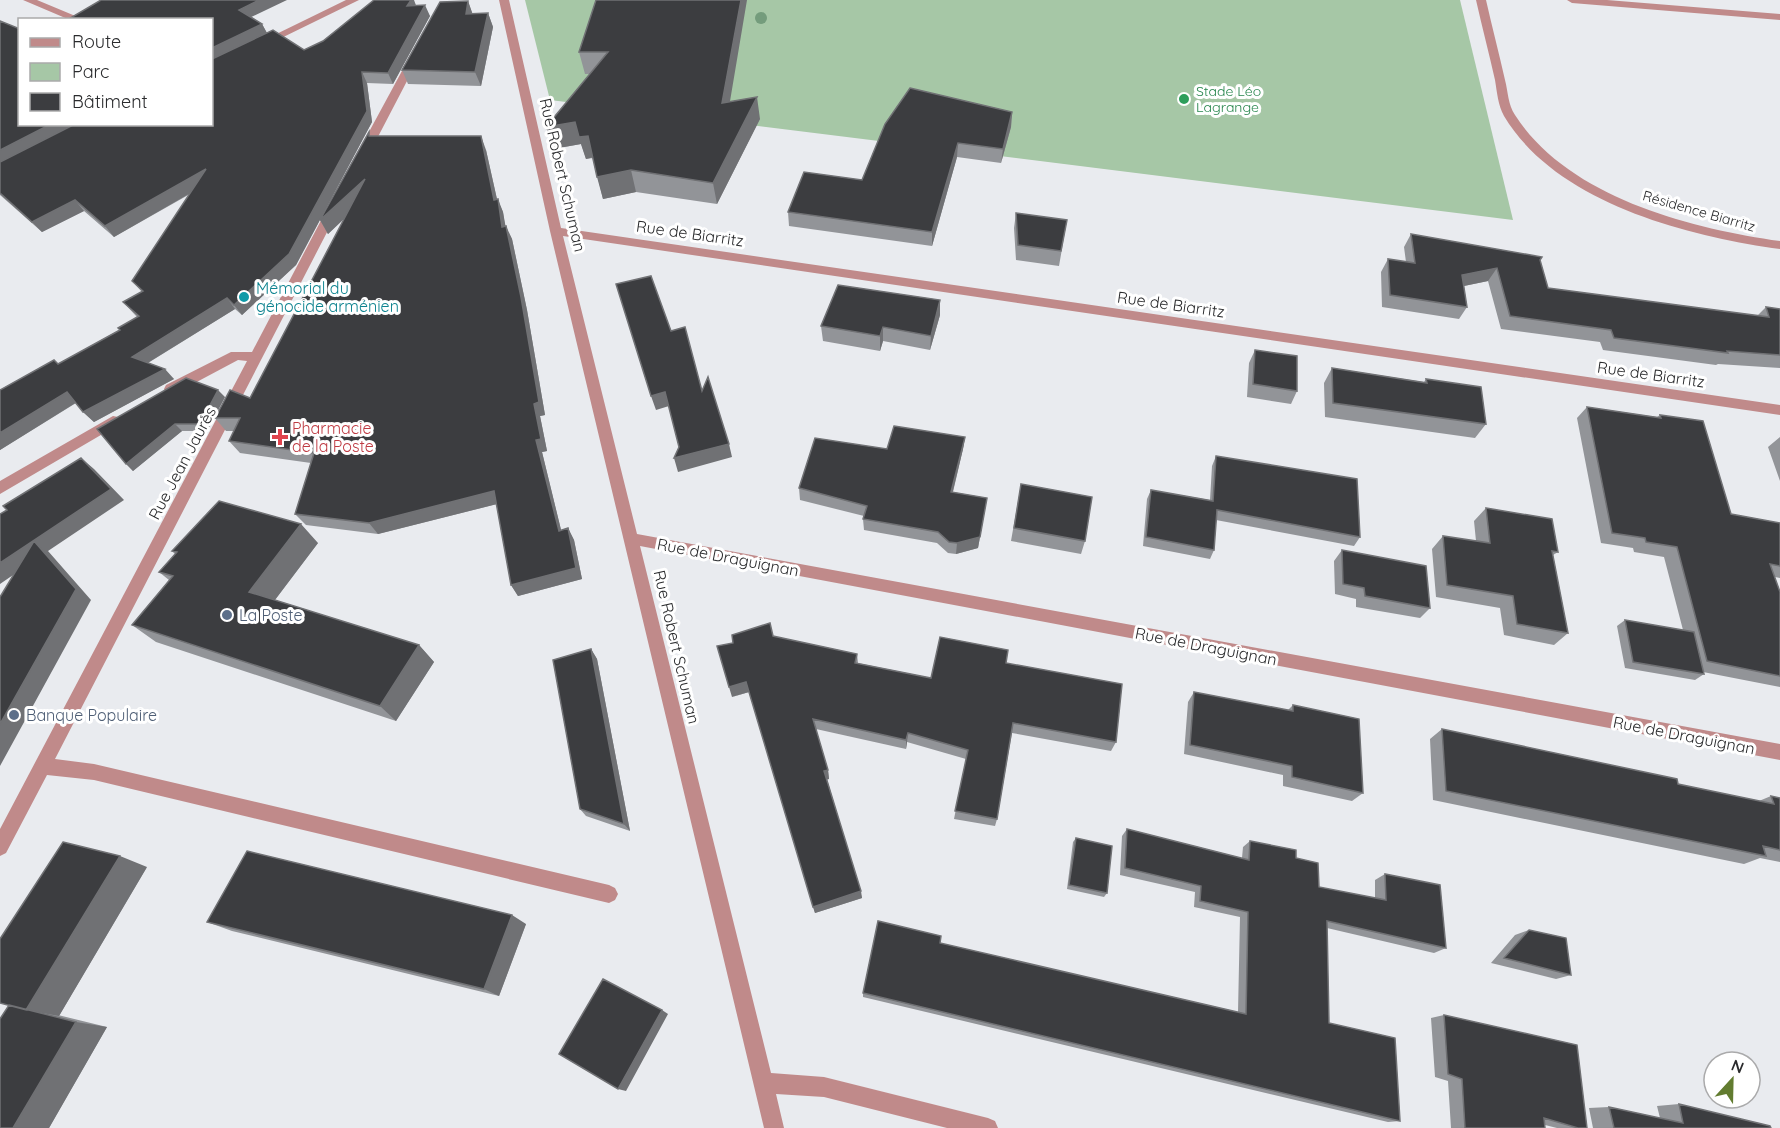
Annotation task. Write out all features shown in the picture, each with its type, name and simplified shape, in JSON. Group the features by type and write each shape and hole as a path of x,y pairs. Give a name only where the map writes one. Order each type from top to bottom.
{"street":[{"path":"28,0 75,18"},
{"path":"252,49 354,0"},
{"name":"Rue Robert Schuman","path":"504,0 556,231 633,539 774,1128"},
{"name":"Résidence Biarritz","path":"1481,0 1508,113 1531,143 1576,179 1643,214 1740,241 1780,245"},
{"path":"1572,0 1780,17"},
{"path":"355,167 422,44"},
{"name":"Rue Jean Jaurès","path":"0,847 339,198"},
{"name":"Rue de Biarritz","path":"556,231 1780,410"},
{"path":"157,397 236,355 255,357"},
{"path":"0,488 126,414"},
{"name":"Rue de Draguignan","path":"633,539 1780,752"},
{"path":"42,766 94,772 609,894"},
{"path":"764,1083 824,1088 988,1128"}],"green space":[{"path":"525,0 1460,0 1513,220 550,100"}],"building":[{"path":"101,0 259,0 239,10 262,24 213,48 213,18 70,18"},
{"path":"374,0 411,0 407,6 425,5 388,73 362,72 367,111 289,254 234,305 227,298 132,357 165,369 83,412 67,392 0,433 0,390 54,360 58,364 120,330 118,328 139,316 123,302 143,291 132,281 206,169 105,226 75,200 32,222 0,193 0,162 71,126 213,126 213,59 273,30 304,50 323,41"},
{"path":"596,0 741,0 722,103 757,97 713,183 631,170 597,177 588,136 579,137 575,122 546,127 608,52 579,52"},
{"path":"468,1 466,14 488,13 475,72 402,70 440,2"},
{"path":"0,21 18,28 18,126 47,126 0,150"},
{"path":"910,88 1012,112 1003,149 958,143 932,232 788,212 804,172 862,180 885,124"},
{"path":"369,132 369,136 481,136 494,200 498,199 502,227 506,226 521,297 539,402 534,404 541,439 536,440 559,531 568,528 576,568 511,585 494,491 369,523 295,514 314,453 229,441 240,418 215,418 230,390 250,398 365,179 320,220"},
{"path":"1016,213 1067,220 1061,251 1018,245"},
{"path":"1411,234 1542,257 1540,260 1548,288 1769,317 1766,307 1780,309 1780,355 1727,351 1728,353 1614,338 1611,330 1510,316 1497,268 1462,275 1467,307 1390,295 1388,259 1415,263"},
{"path":"651,276 671,331 685,327 702,391 708,377 729,444 674,458 679,447 665,392 651,396 616,284"},
{"path":"838,285 940,300 931,336 883,327 880,336 821,326"},
{"path":"1255,350 1297,356 1297,391 1253,384"},
{"path":"1332,368 1427,383 1426,379 1481,387 1486,424 1333,403"},
{"path":"186,378 218,390 200,424 175,424 126,464 97,429"},
{"path":"1587,407 1661,418 1660,415 1703,421 1731,514 1780,523 1780,566 1770,564 1780,592 1780,676 1707,661 1677,547 1646,542 1645,538 1612,533"},
{"path":"894,426 965,437 951,492 987,498 980,537 957,543 949,542 938,532 863,519 867,506 799,488 815,438 887,449"},
{"path":"1216,456 1357,479 1360,537 1217,510 1214,550 1146,537 1151,490 1213,501"},
{"path":"81,458 111,489 0,563 0,514 7,510 3,506"},
{"path":"1021,484 1092,497 1085,541 1014,528"},
{"path":"219,501 301,524 249,592 419,645 380,706 132,625 173,576 159,572 177,552 172,551"},
{"path":"1486,508 1552,519 1558,552 1552,551 1568,633 1517,624 1513,596 1447,585 1443,536 1490,543"},
{"path":"34,541 76,589 0,724 0,597"},
{"path":"1342,550 1426,566 1430,608 1365,596 1364,588 1343,584"},
{"path":"1625,620 1694,632 1704,674 1633,662"},
{"path":"770,623 773,636 857,654 855,663 931,678 940,637 1008,650 1006,663 1122,684 1116,742 1013,723 997,819 955,811 968,750 908,733 906,740 813,719 828,770 824,771 861,891 813,907 746,682 729,687 717,646 733,643 732,635"},
{"path":"591,649 624,824 580,809 553,660"},
{"path":"1194,692 1293,711 1293,705 1359,719 1363,793 1292,777 1292,766 1190,745"},
{"path":"1442,729 1677,779 1678,784 1774,804 1771,796 1780,798 1780,850 1763,846 1766,856 1446,791"},
{"path":"1127,829 1249,860 1250,841 1296,850 1296,858 1318,863 1319,887 1386,900 1385,874 1440,885 1446,948 1327,921 1329,1023 1395,1038 1400,1121 863,993 878,921 941,936 940,943 1246,1014 1248,912 1200,901 1201,886 1125,868"},
{"path":"1076,838 1112,846 1107,893 1069,885"},
{"path":"63,842 120,856 26,1010 0,1003 0,939"},
{"path":"247,851 512,915 484,989 207,922"},
{"path":"1529,930 1566,938 1571,975 1504,958"},
{"path":"603,979 662,1010 618,1089 559,1054"},
{"path":"9,1005 76,1022 13,1128 0,1128 0,1019"},
{"path":"1444,1015 1577,1045 1587,1128 1578,1128 1544,1118 1545,1128 1465,1128 1462,1079 1448,1074"},
{"path":"1679,1104 1771,1128 1614,1128 1609,1107 1683,1123"}],"place":[{"name":"Stade Léo Lagrange","path":"1184,99"},
{"name":"Mémorial du génocide arménien","path":"244,297"},
{"name":"Pharmacie de la Poste","path":"280,437"},
{"name":"La Poste","path":"227,615"},
{"name":"Banque Populaire","path":"14,715"}]}
